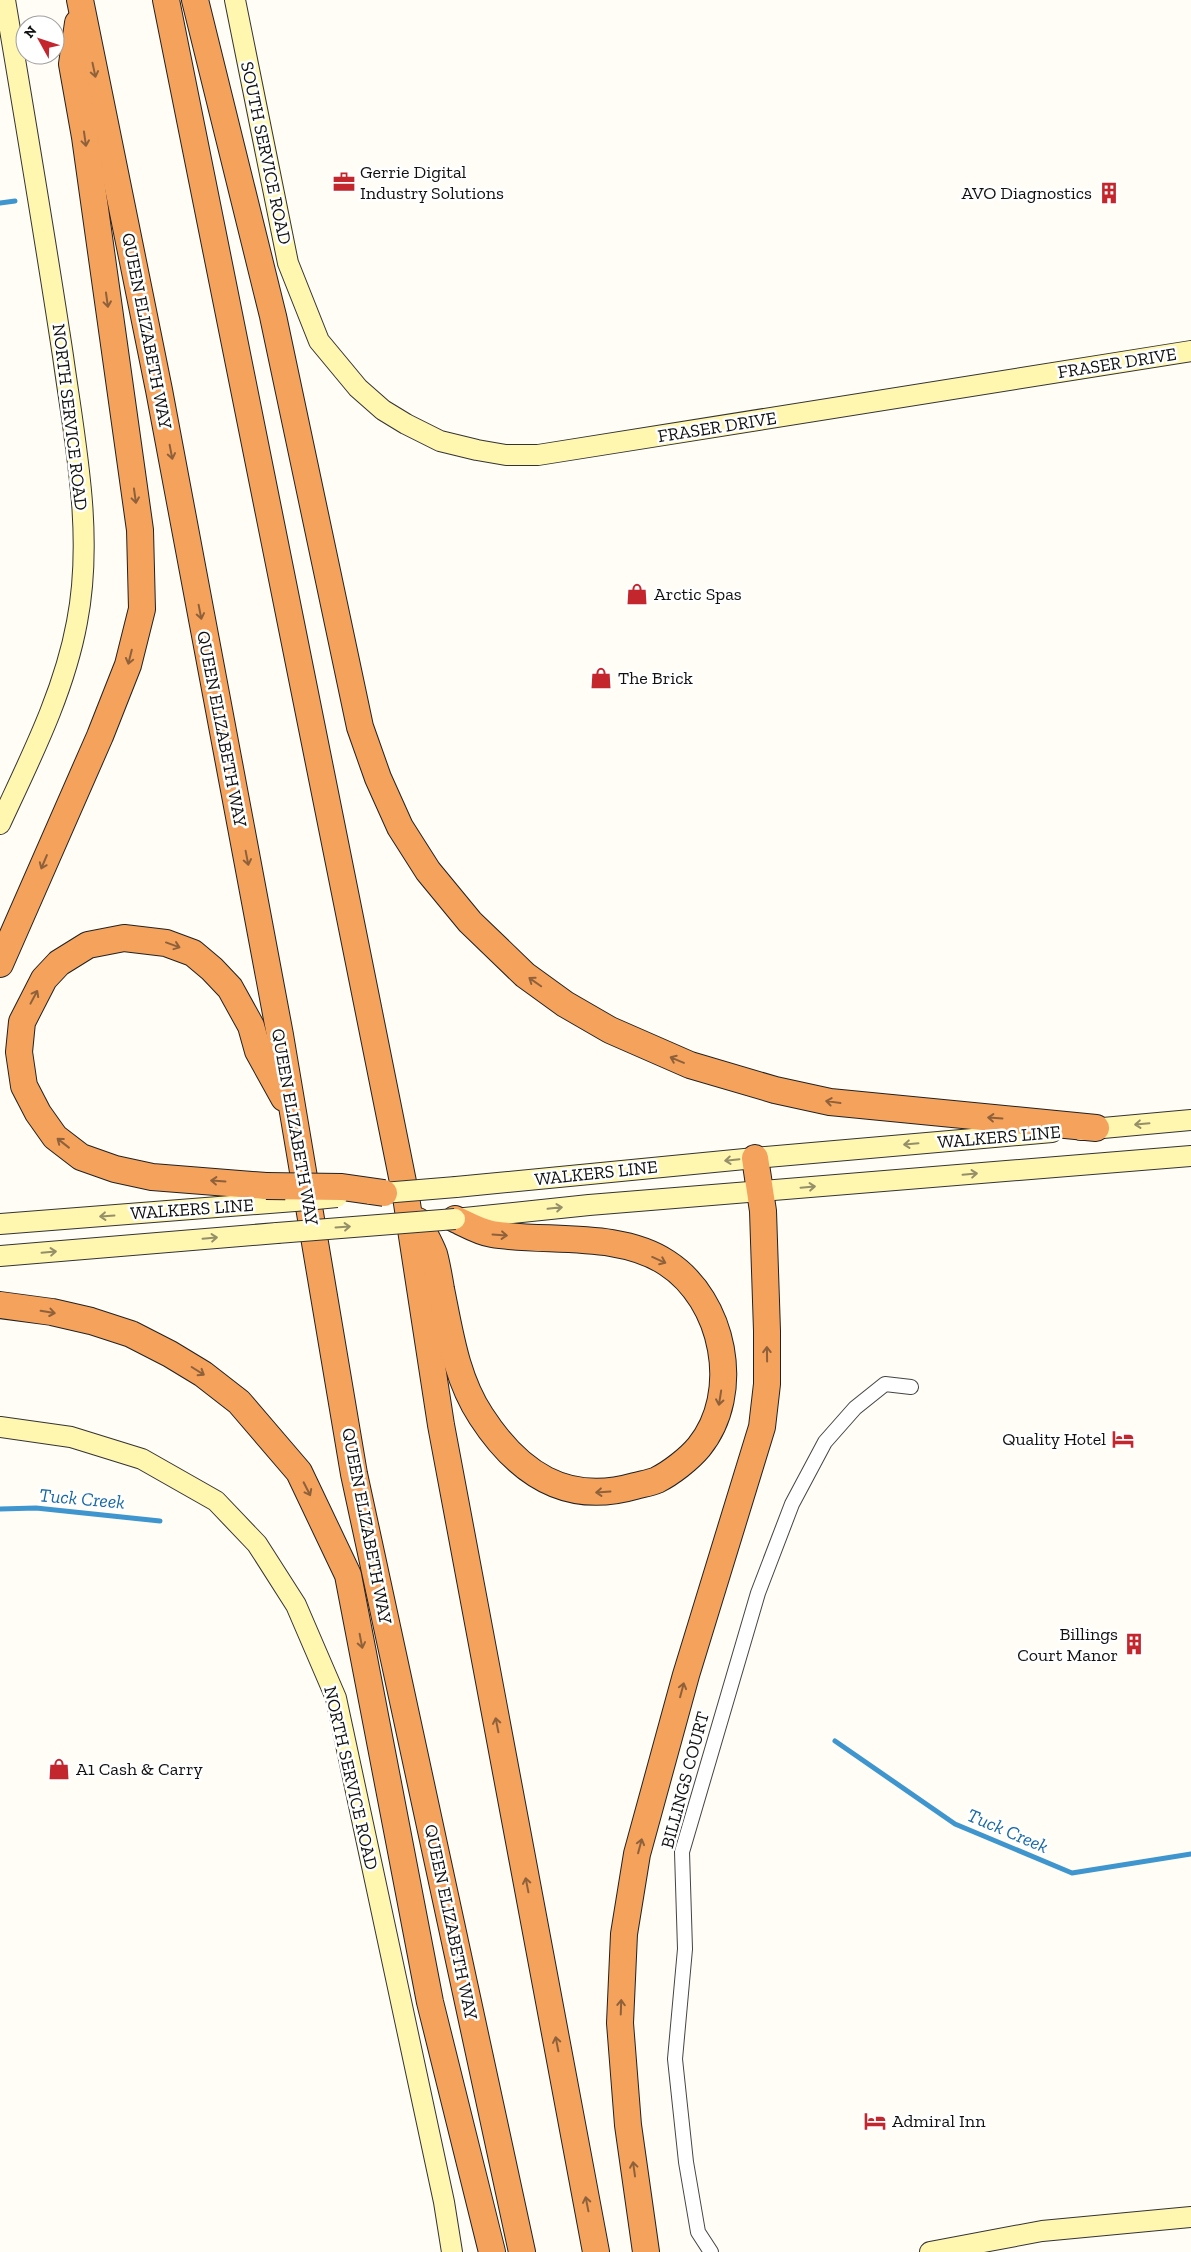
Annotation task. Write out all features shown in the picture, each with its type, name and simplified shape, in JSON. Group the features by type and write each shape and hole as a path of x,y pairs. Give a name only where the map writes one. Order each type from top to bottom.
{"highway":[{"path":"166,0 395,1195 441,1425 596,2252"},
{"path":"195,0 273,316 360,727 378,778 400,827 428,871 470,922 525,975 565,1004 610,1030 690,1065 775,1090 830,1102 1096,1128"},
{"path":"0,964 121,683 128,665 142,609 140,530 85,137 72,64 81,2"},
{"name":"QUEEN ELIZABETH WAY","path":"81,2 159,390 276,1016 354,1474 522,2252"},
{"path":"354,1474 287,1104 258,1051 250,1026 230,988 193,953 166,943 124,938 88,945 59,963 44,979 33,998 22,1022 19,1052 24,1086 38,1113 55,1137 81,1157 115,1169 152,1177 266,1186 342,1187 395,1195 434,1253 455,1360 465,1387 480,1415 515,1459 538,1476 560,1486 581,1492 604,1493 657,1480 682,1462 699,1446 712,1424 720,1403 723,1375 722,1346 715,1322 700,1297 686,1280 667,1263 639,1251 609,1242 490,1234 455,1218"},
{"path":"646,2252 628,2125 620,2023 624,1934 638,1854 686,1675 762,1427 767,1384 767,1331 763,1211 755,1158"},
{"path":"0,1305 52,1312 91,1322 131,1334 170,1354 203,1374 238,1402 299,1472 348,1574 430,2002 492,2252"}],"street":[{"name":"NORTH SERVICE ROAD","path":"0,824 40,737 65,669 77,621 84,549 80,477 76,448 46,245 5,0"},
{"name":"SOUTH SERVICE ROAD","path":"235,0 288,263 303,304"},
{"name":"FRASER DRIVE","path":"303,304 324,348 358,388 383,410 440,441 506,455 538,455 1191,351"},
{"name":"WALKERS LINE","path":"0,1224 395,1195 456,1187 755,1158 1191,1120"},
{"name":"WALKERS LINE","path":"0,1256 589,1205 1191,1156"},
{"name":"BILLINGS COURT","path":"711,2252 698,2232 686,2162 675,2059 685,1949 682,1852 758,1593 792,1504 825,1442 855,1408 885,1384 911,1387"},
{"name":"NORTH SERVICE ROAD","path":"0,1427 71,1437 142,1459 216,1501 256,1544 296,1605 336,1698 444,2202 452,2252"},
{"path":"930,2252 1042,2231 1191,2217"}],"waterway":[{"path":"0,203 15,201"},
{"name":"Tuck Creek","path":"0,1509 36,1508 160,1521"},
{"name":"Tuck Creek","path":"835,1741 955,1824 1072,1873 1191,1854"}],"place":[{"name":"Gerrie Digital Industry Solutions","path":"344,182"},
{"name":"AVO Diagnostics","path":"1109,193"},
{"name":"Arctic Spas","path":"637,594"},
{"name":"The Brick","path":"601,678"},
{"name":"Quality Hotel","path":"1123,1439"},
{"name":"Billings Court Manor","path":"1134,1644"},
{"name":"A1 Cash & Carry","path":"59,1769"},
{"name":"Admiral Inn","path":"875,2121"}]}
